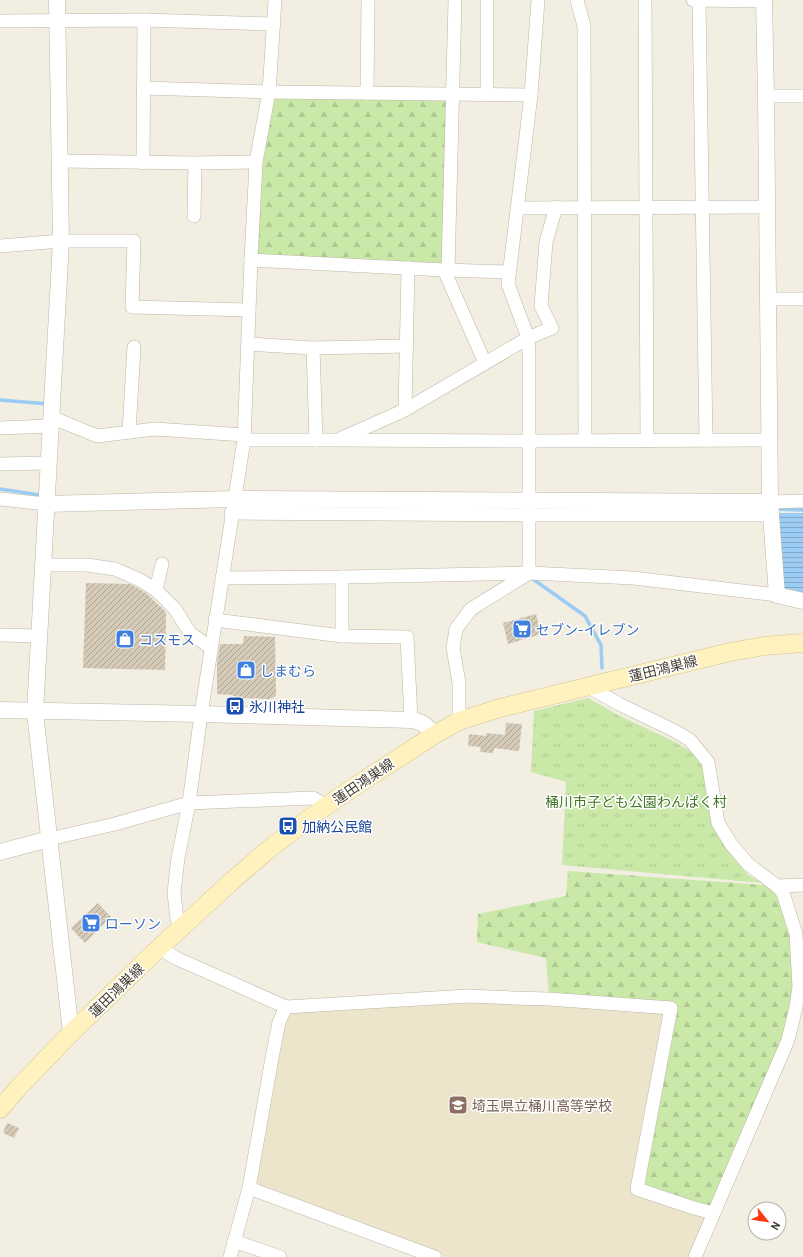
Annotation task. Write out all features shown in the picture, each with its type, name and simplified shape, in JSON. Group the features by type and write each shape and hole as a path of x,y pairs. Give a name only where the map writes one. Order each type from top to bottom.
{"main road":[{"name":"蓮田鴻巣線","path":"0,1109 71,1033 159,948 233,880 269,849 326,806 357,784 434,735 459,721 500,708 730,652 764,646 803,643"}],"street":[{"path":"57,0 61,241 35,712 71,1033"},
{"path":"181,928 177,919 174,893 178,858 189,803 215,620 244,437 256,162 269,92 276,0"},
{"path":"366,93 368,0"},
{"path":"455,0 446,271 485,363"},
{"path":"487,0 487,94"},
{"path":"529,573 528,338 508,284 531,95 538,0"},
{"path":"577,0 584,26 585,441"},
{"path":"645,0 648,441"},
{"path":"693,0 764,1 770,508 777,595"},
{"path":"699,0 706,440"},
{"path":"143,163 144,20"},
{"path":"0,21 144,20 274,24"},
{"path":"143,88 269,92 531,95"},
{"path":"766,96 803,96"},
{"path":"60,161 195,164 256,162"},
{"path":"194,216 195,164"},
{"path":"339,440 405,410 528,338 552,328 541,306 546,242 556,207"},
{"path":"518,208 767,207"},
{"path":"0,246 61,241 134,242 132,308 249,310"},
{"path":"251,260 446,271 509,272"},
{"path":"405,410 408,268"},
{"path":"768,299 803,299"},
{"path":"248,344 313,348 406,346"},
{"path":"129,432 134,347"},
{"path":"313,348 316,440"},
{"path":"0,428 51,422 97,436 155,429 244,437 316,440 769,440"},
{"path":"0,464 48,463"},
{"path":"0,498 46,504 529,508 770,508 803,501"},
{"path":"156,590 162,564"},
{"path":"43,565 87,565 114,569 140,580 156,590 175,609 190,633 211,648"},
{"path":"222,578 529,573 633,578 777,595 803,601"},
{"path":"459,721 459,683 453,648 456,629 471,609 529,573"},
{"path":"342,577 342,636"},
{"path":"215,620 342,636 407,637 411,720"},
{"path":"0,635 39,636"},
{"path":"589,687 690,740 708,762 718,823 748,864 777,886 783,893 796,934 799,987 788,1040 694,1257"},
{"path":"0,710 411,720 420,721 427,726 434,735"},
{"path":"0,852 115,824 189,803 313,798 326,806"},
{"path":"777,886 803,885"},
{"path":"159,948 184,962 286,1007 468,996 549,999 671,1008 637,1189 713,1213"},
{"path":"230,1257 249,1188 279,1022 286,1007"},
{"path":"249,1188 435,1257"},
{"path":"234,1241 280,1257"}],"shaded area":[{"name":"埼玉県立桶川高等学校","path":"468,996 671,1008 713,1213 695,1257 435,1257 249,1188 286,1007"}],"green space":[{"path":"269,92 453,94 448,271 251,260"},
{"name":"桶川市子ども公園わんぱく村","path":"588,698 618,715 675,742 690,751 708,773 717,834 731,855 748,875 762,883 562,865 566,782 531,772 534,711"},
{"path":"568,871 777,886 796,934 798,1020 713,1213 637,1189 670,1008 549,999 546,958 477,942 478,914 566,896"}],"water":[{"path":"778,513 803,513 803,597 783,589"}],"building":[{"name":"コスモス","path":"86,583 130,584 146,593 166,612 165,670 83,668"},
{"name":"セブン-イレブン","path":"536,614 541,634 508,644 503,623"},
{"name":"しまむら","path":"244,636 275,637 276,696 270,699 237,698 232,695 217,694 217,663 220,644 243,644"},
{"path":"506,723 522,724 519,751 494,748 493,753 480,752 481,747 468,746 469,734 486,736 486,733 505,735"},
{"name":"ローソン","path":"98,903 111,917 85,943 71,928"},
{"path":"7,1123 19,1128 14,1138 3,1133"}],"waterway":[{"path":"0,400 49,404"},
{"path":"0,489 40,495 41,498"},
{"path":"775,509 803,510"},
{"path":"530,577 585,616 601,645 602,668"}],"place":[{"name":"セブン-イレブン","path":"522,629"},
{"name":"コスモス","path":"125,639"},
{"name":"しまむら","path":"246,670"},
{"name":"氷川神社","path":"235,706"},
{"name":"加納公民館","path":"288,826"},
{"name":"ローソン","path":"91,923"},
{"name":"埼玉県立桶川高等学校","path":"458,1105"}]}
